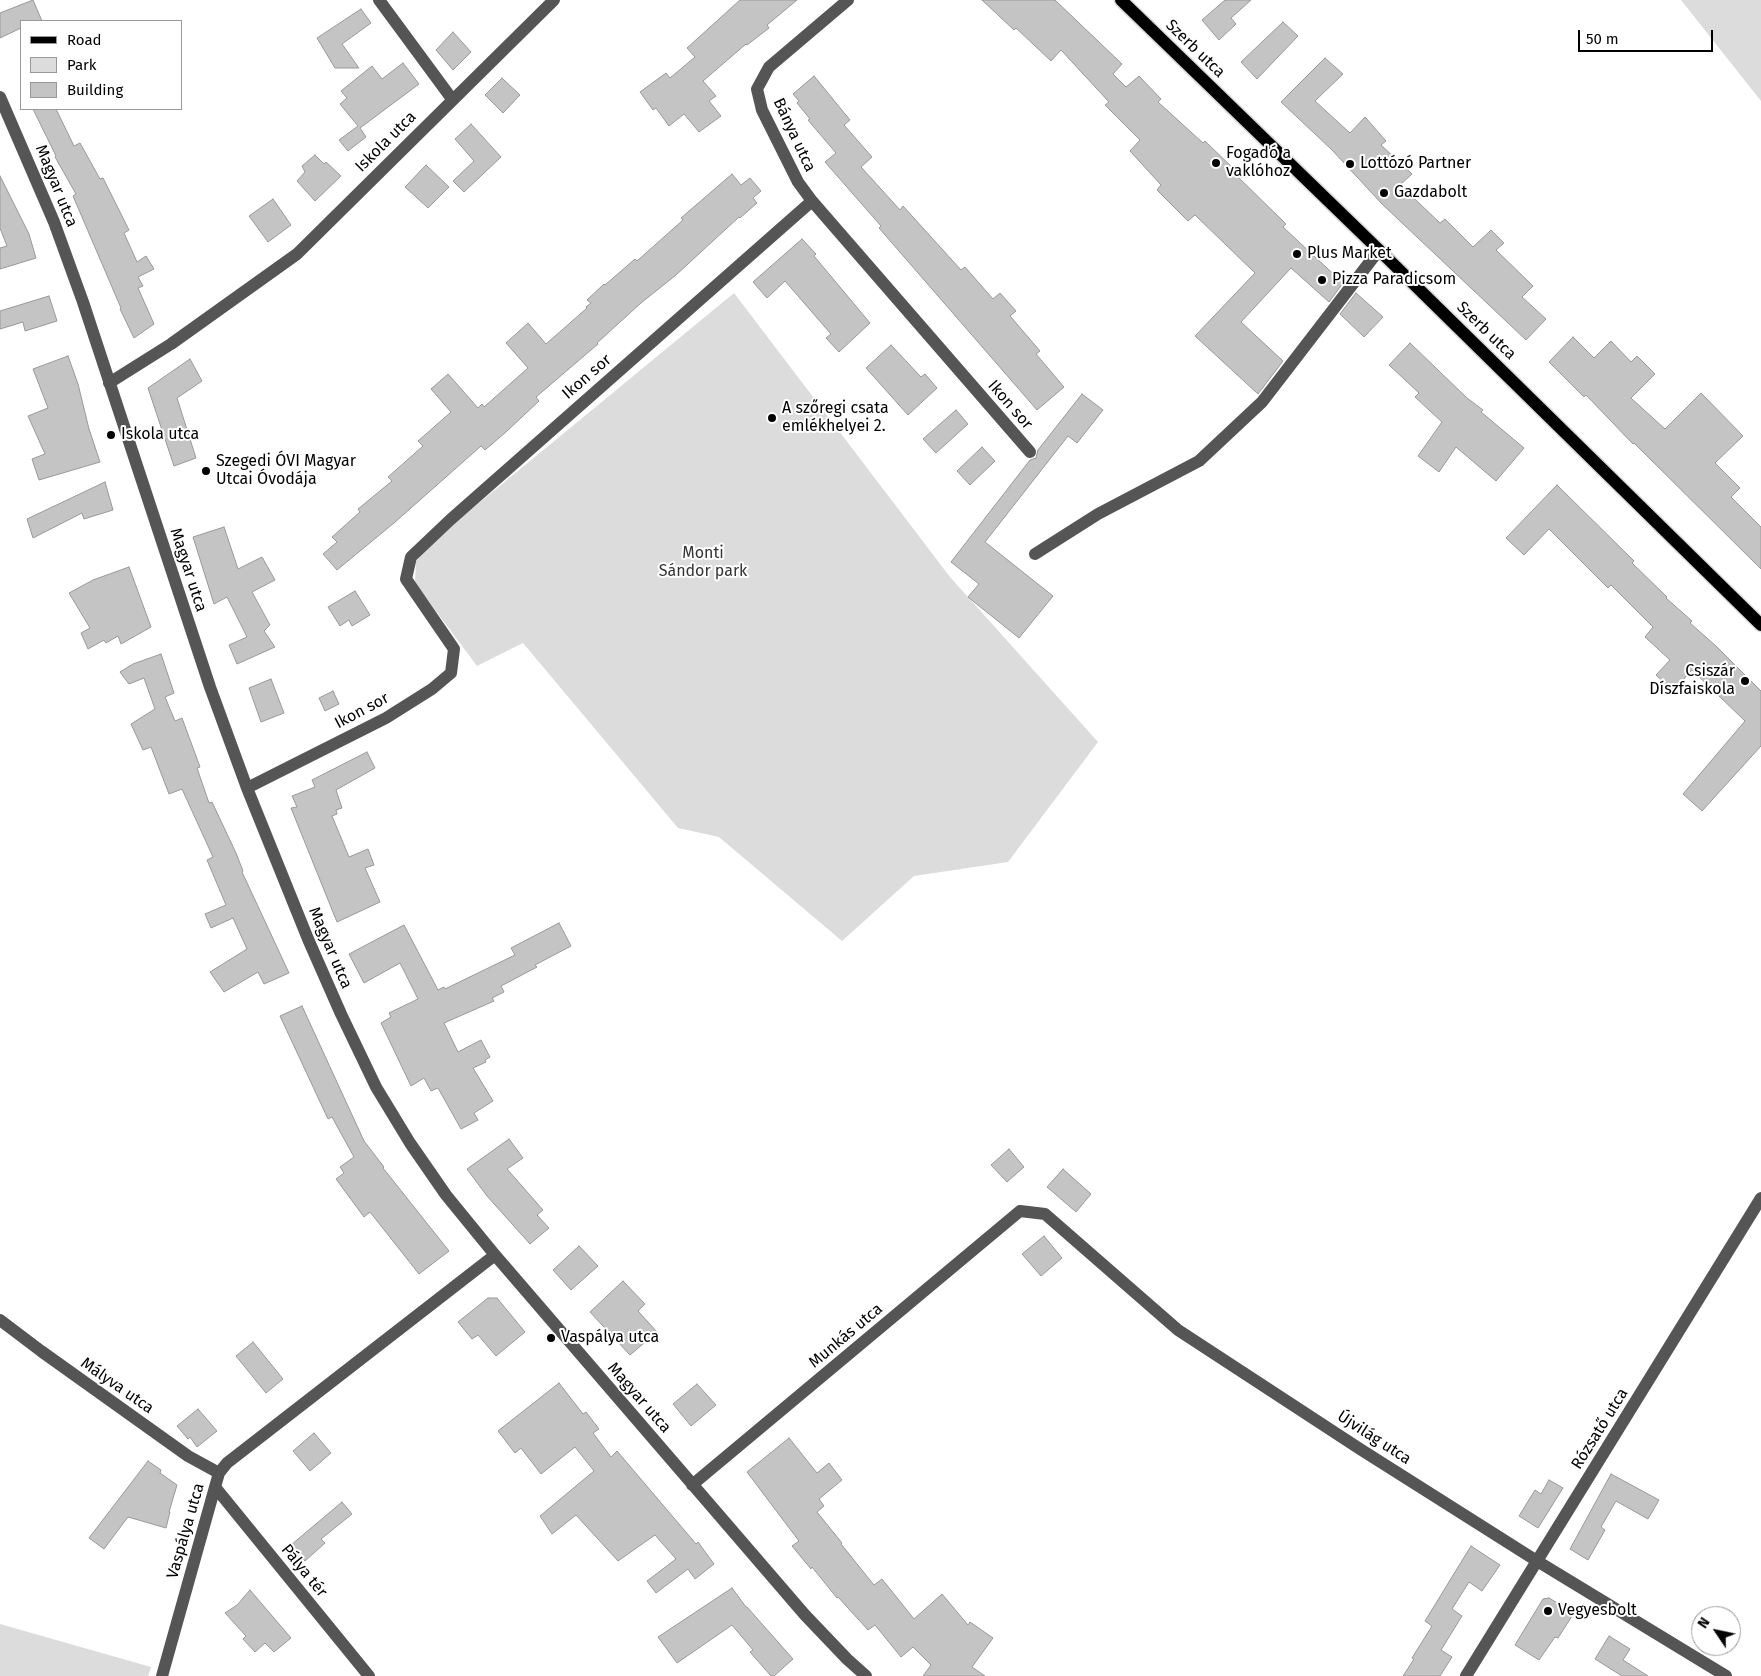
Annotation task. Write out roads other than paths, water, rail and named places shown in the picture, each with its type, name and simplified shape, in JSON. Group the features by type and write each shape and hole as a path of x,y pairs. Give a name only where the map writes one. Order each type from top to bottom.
{"main road":[{"name":"Szerb utca","path":"1121,0 1761,625"}],"street":[{"path":"379,0 452,99"},
{"name":"Iskola utca","path":"109,383 171,344 297,254 554,0"},
{"name":"Bánya utca","path":"812,201 798,182 762,110 757,89 769,67 848,0"},
{"name":"Magyar utca","path":"0,97 54,222 210,687 247,788 308,939 376,1087 410,1143 446,1195 494,1255 805,1615 846,1659 866,1676"},
{"name":"Ikon sor","path":"247,788 386,718 432,690 451,673 454,649 406,579 411,557 450,520 812,201 1030,452"},
{"path":"1035,554 1098,514 1199,461 1262,402 1379,250"},
{"name":"Rózsatő utca","path":"1466,1676 1761,1198"},
{"name":"Újvilág utca","path":"1020,1211 1045,1214 1178,1330 1369,1454 1726,1676"},
{"name":"Munkás utca","path":"692,1486 1020,1211"},
{"name":"Vaspálya utca","path":"162,1676 214,1487 219,1473 227,1462 494,1255"},
{"name":"Mályva utca","path":"0,1320 40,1351 188,1456 219,1473"},
{"name":"Pálya tér","path":"214,1487 369,1676"}],"place":[{"name":"Fogadó a vaklóhoz","path":"1216,163"},
{"name":"Lottózó Partner","path":"1350,164"},
{"name":"Gazdabolt","path":"1384,193"},
{"name":"Plus Market","path":"1297,254"},
{"name":"Pizza Paradicsom","path":"1322,280"},
{"name":"A szőregi csata emlékhelyei 2.","path":"772,418"},
{"name":"Iskola utca","path":"111,435"},
{"name":"Szegedi ÓVI Magyar Utcai Óvodája","path":"206,471"},
{"name":"Csiszár Díszfaiskola","path":"1745,681"},
{"name":"Vaspálya utca","path":"551,1338"},
{"name":"Vegyesbolt","path":"1548,1611"}],"park label":[{"name":"Monti Sándor park","path":"703,563"}]}
